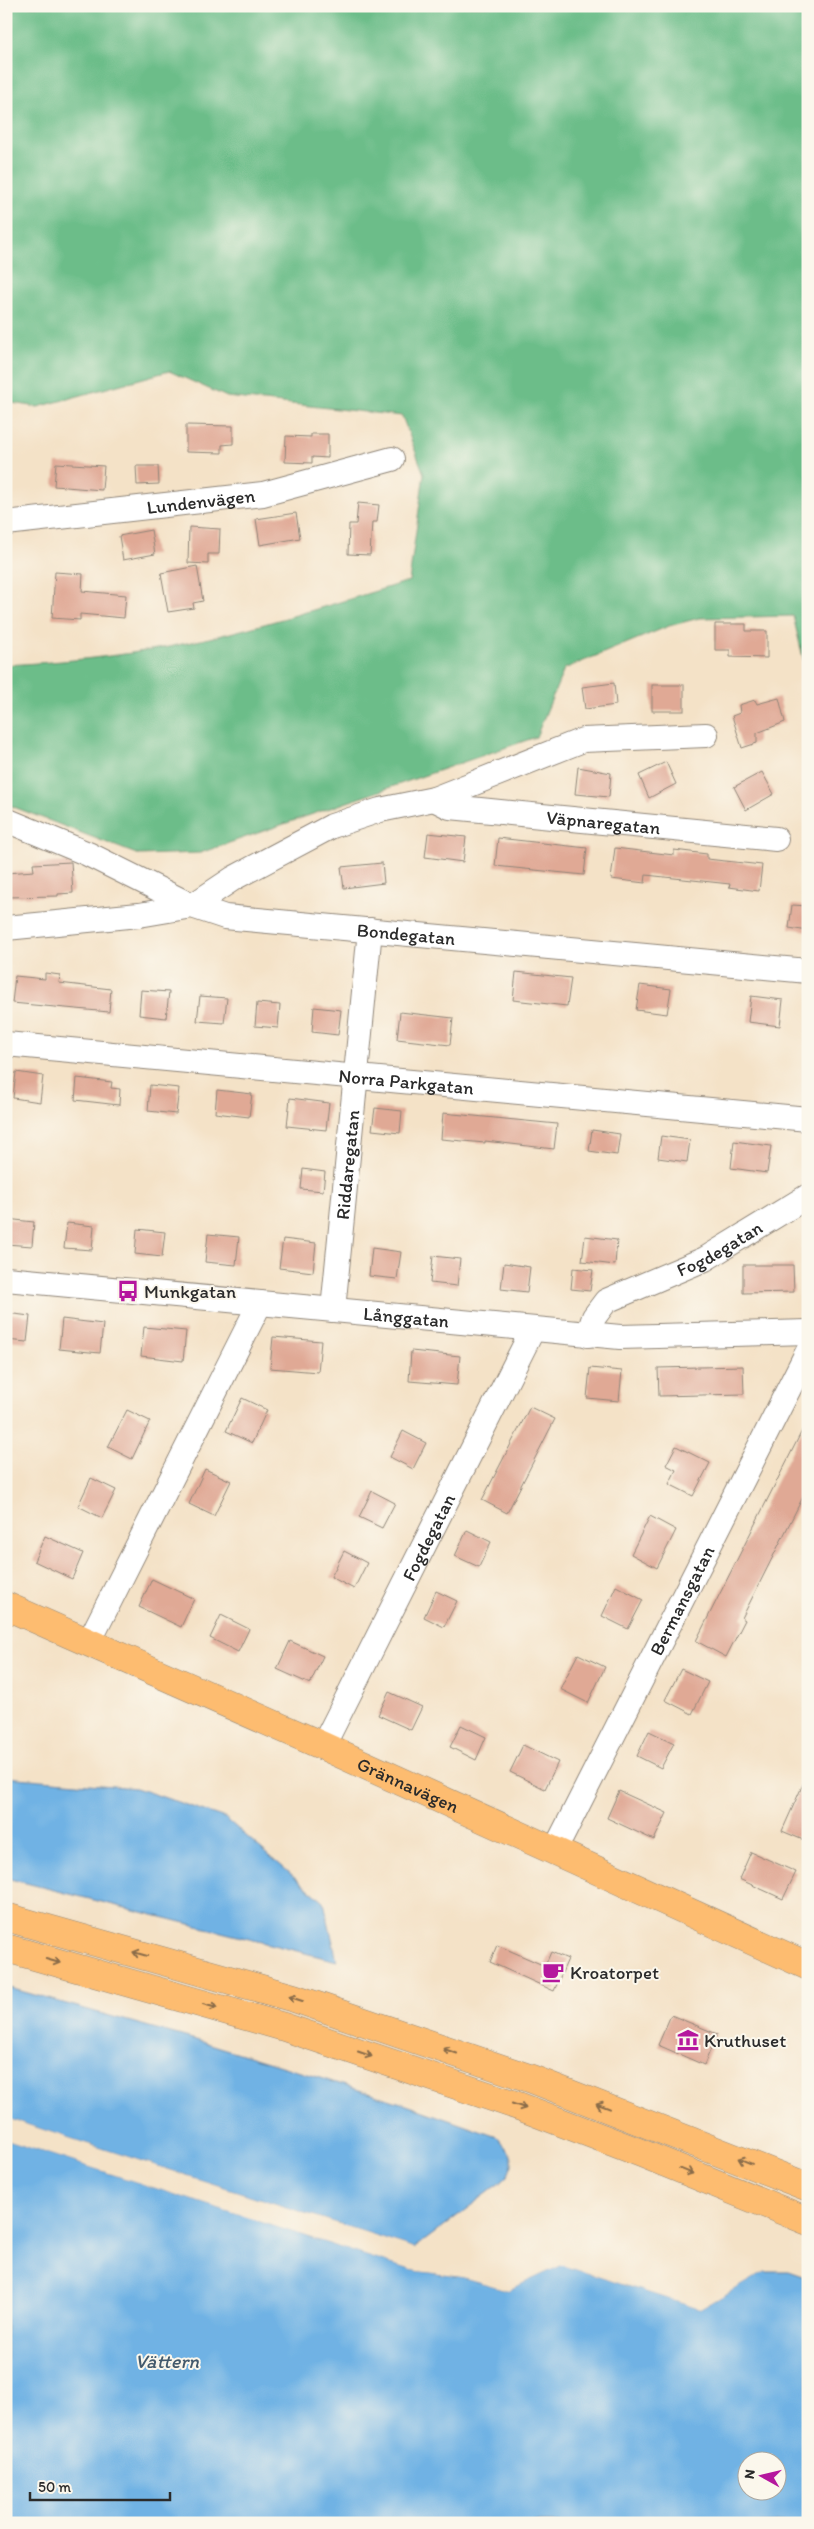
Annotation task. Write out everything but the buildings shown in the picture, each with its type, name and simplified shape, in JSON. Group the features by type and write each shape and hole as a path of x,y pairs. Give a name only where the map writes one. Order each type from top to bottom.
{"main road":[{"name":"Grännavägen","path":"6,1606 555,1850 808,1966"},
{"path":"6,1917 313,2004 532,2078 808,2187"},
{"path":"6,1948 284,2027 521,2106 808,2221"}],"street":[{"name":"Lundenvägen","path":"6,524 263,494 392,459"},
{"path":"6,820 88,854 192,906 234,878 332,826 380,810 434,799 583,740 706,735"},
{"name":"Väpnaregatan","path":"434,799 450,807 776,839"},
{"name":"Bondegatan","path":"6,928 139,916 192,906 225,917 808,971"},
{"name":"Riddaregatan","path":"333,1310 370,930"},
{"name":"Norra Parkgatan","path":"6,1044 572,1096 808,1120"},
{"name":"Fogdegatan","path":"588,1334 594,1317 606,1301 705,1259 808,1196"},
{"name":"Långgatan","path":"6,1279 620,1337 808,1332"},
{"path":"89,1642 260,1303"},
{"name":"Fogdegatan","path":"323,1746 533,1328"},
{"name":"Bermansgatan","path":"555,1850 808,1351"}],"green space":[{"path":"6,6 808,6 808,678 793,616 699,618 669,626 564,669 536,737 200,853 139,855 6,804 6,665 128,654 199,641 409,581 424,474 402,416 227,397 169,371 38,407 6,402"}],"water":[{"path":"6,1777 136,1788 225,1818 324,1902 337,1961 6,1878"},
{"path":"6,1987 196,2040 398,2102 497,2137 512,2155 512,2165 508,2175 494,2188 415,2248 6,2118"},
{"name":"Vättern","path":"6,2140 411,2270 462,2277 508,2290 562,2265 700,2309 765,2271 788,2271 808,2278 808,2523 6,2523"}],"pier":[{"path":"6,2118 417,2249 414,2250 6,2120"},
{"path":"6,2138 411,2267 463,2274 508,2288 562,2263 700,2307 763,2270 765,2271 700,2309 562,2265 508,2290 462,2277 411,2270 6,2140"}],"place":[{"name":"Munkgatan","path":"128,1291"},
{"name":"Kroatorpet","path":"553,1972"},
{"name":"Kruthuset","path":"688,2040"}]}
